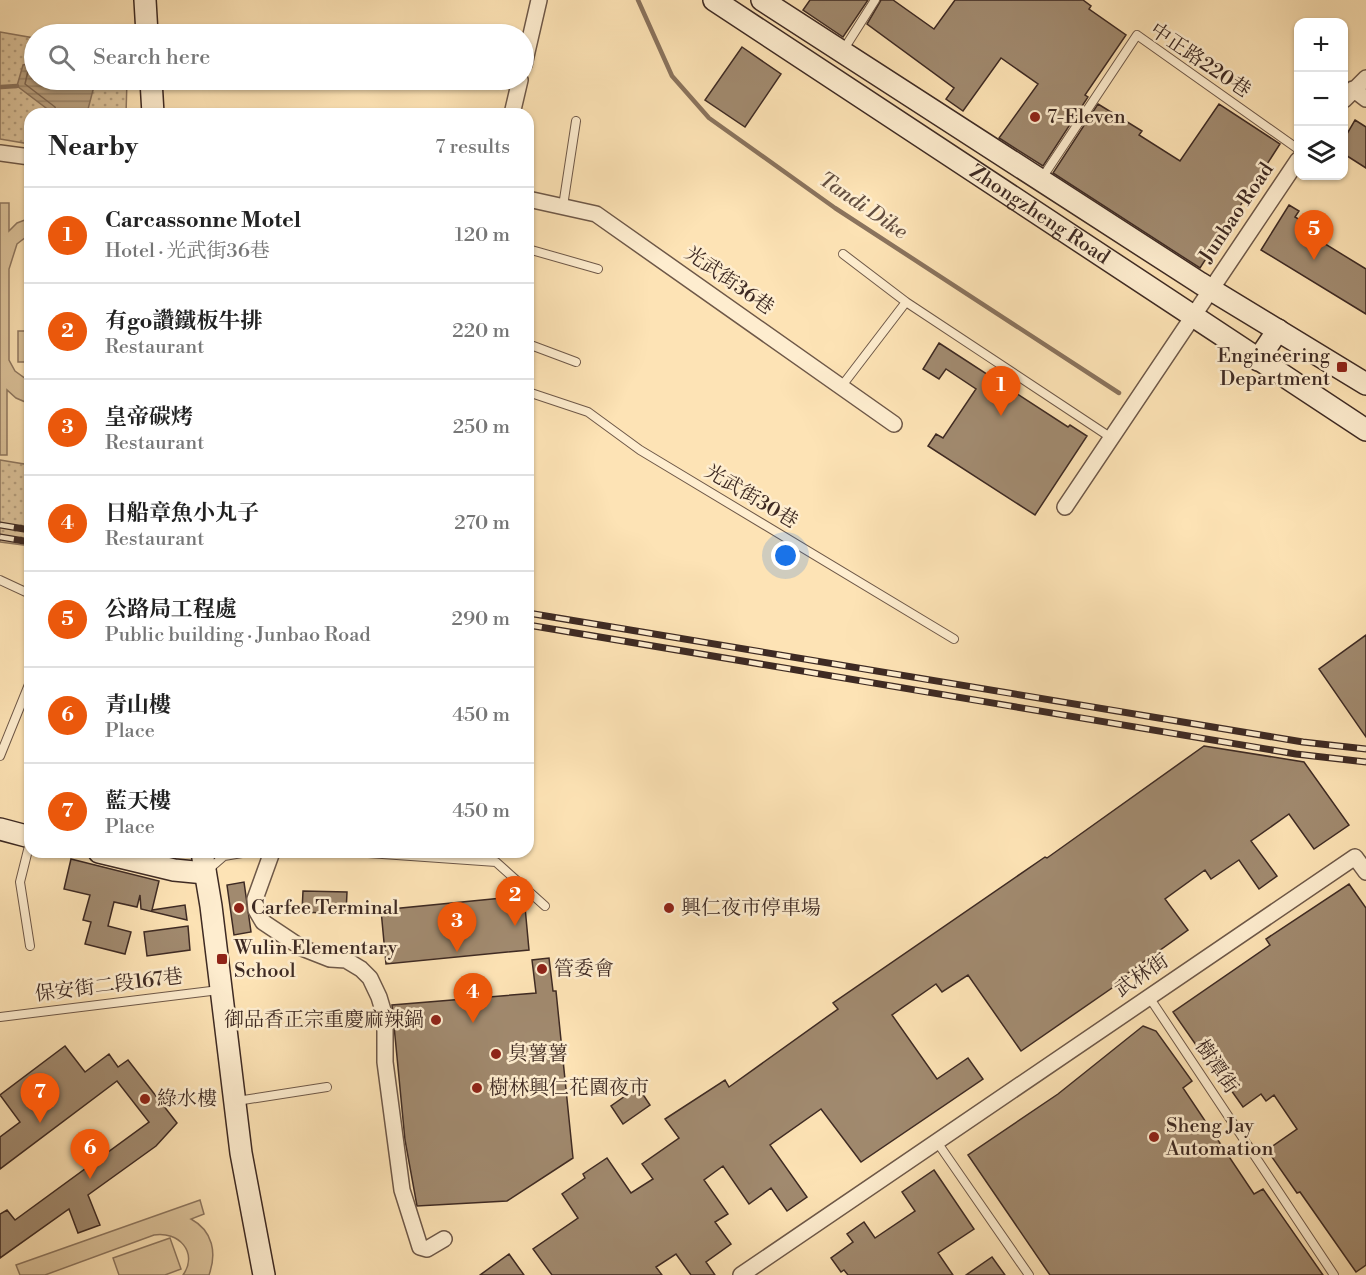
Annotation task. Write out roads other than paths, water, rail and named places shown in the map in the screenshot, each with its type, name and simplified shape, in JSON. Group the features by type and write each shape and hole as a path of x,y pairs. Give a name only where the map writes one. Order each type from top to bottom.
{"main road":[{"path":"144,0 146,24"},
{"name":"Zhongzheng Road","path":"762,0 1210,290 1366,384"},
{"name":"Zhongzheng Road","path":"724,3 1257,360 1366,430"},
{"path":"152,90 153,108"},
{"path":"1257,360 1278,330"},
{"path":"0,829 24,835"},
{"path":"124,858 165,868 204,862 244,1175 264,1275"}],"street":[{"path":"533,24 539,0"},
{"path":"1348,95 1366,78"},
{"path":"513,108 518,90"},
{"path":"1348,95 1366,99"},
{"path":"0,153 24,156"},
{"name":"Junbao Road","path":"1065,507 1110,437 1294,167"},
{"name":"光武街36巷","path":"534,200 596,214 894,424"},
{"name":"武林街","path":"741,1275 1355,856 1366,872"},
{"path":"270,858 255,899 256,910 263,922 302,948 330,959 346,960 370,978 385,1017 385,1062 405,1207 420,1247 427,1249 444,1239"}],"lane":[{"path":"844,51 845,44 876,0"},
{"name":"中正路220巷","path":"1040,181 1137,35 1294,145"},
{"path":"563,206 576,121"},
{"path":"534,251 598,269"},
{"path":"843,254 906,302 1110,437"},
{"path":"841,387 906,302"},
{"path":"534,346 576,362"},
{"name":"光武街30巷","path":"534,394 588,412 640,450 954,639"},
{"path":"0,580 24,591"},
{"path":"0,756 24,697"},
{"path":"26,858 20,882 30,946"},
{"path":"204,862 223,858"},
{"path":"439,858 496,862 545,906"},
{"name":"保安街二段167巷","path":"0,1017 221,989"},
{"name":"樹潭街","path":"1149,997 1334,1275"},
{"path":"234,1101 327,1087"},
{"path":"937,1142 1029,1275"}],"water":[{"path":"23,65 24,90 93,90 88,108 46,108 17,86"}],"waterway":[{"name":"Tandi Dike","path":"638,0 672,76 709,118 835,208 1119,393"},
{"path":"1,87 17,86"}],"railway":[{"path":"0,525 24,529"},
{"path":"0,537 24,541"},
{"path":"534,614 1303,742 1366,749"},
{"path":"534,626 1296,754 1366,762"}],"place":[{"name":"7-Eleven","path":"1035,117"},
{"name":"公路局工程處","path":"1314,260"},
{"name":"Engineering Department","path":"1342,367"},
{"name":"Carcassonne Motel","path":"1001,416"},
{"name":"Carfee Terminal","path":"239,908"},
{"name":"興仁夜市停車場","path":"669,908"},
{"name":"有go讚鐵板牛排","path":"515,926"},
{"name":"皇帝碳烤","path":"457,952"},
{"name":"Wulin Elementary School","path":"222,959"},
{"name":"管委會","path":"542,969"},
{"name":"御品香正宗重慶麻辣鍋","path":"436,1020"},
{"name":"日船章魚小丸子","path":"473,1023"},
{"name":"臭薯薯","path":"496,1054"},
{"name":"樹林興仁花園夜市","path":"477,1088"},
{"name":"綠水樓","path":"145,1099"},
{"name":"藍天樓","path":"40,1123"},
{"name":"Sheng Jay Automation","path":"1154,1137"},
{"name":"青山樓","path":"90,1179"}]}
